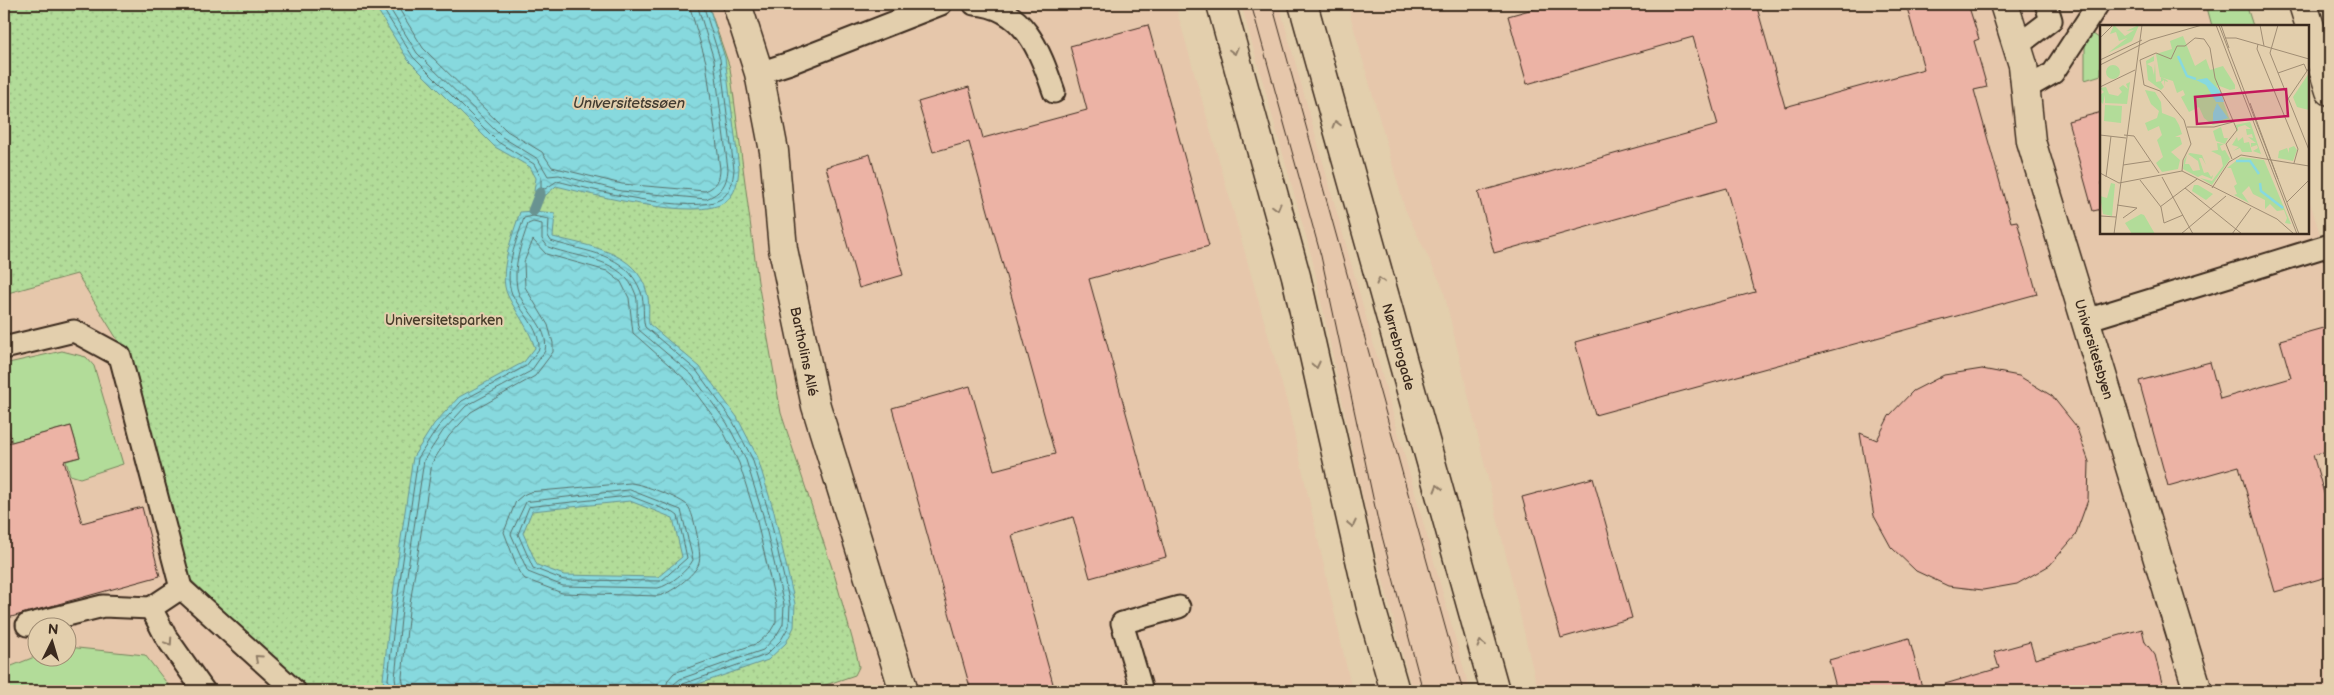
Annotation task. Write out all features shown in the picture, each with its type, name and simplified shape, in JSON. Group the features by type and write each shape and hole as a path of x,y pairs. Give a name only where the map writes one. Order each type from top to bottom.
{"street":[{"name":"Bartholins Allé","path":"737,4 759,73 774,150 783,249 816,406 904,691"},
{"path":"1221,4 1296,276 1371,608 1395,691"},
{"name":"Nørrebrogade","path":"1303,4 1494,691"},
{"name":"Universitetsbyen","path":"2004,4 2023,65 2031,141 2198,691"},
{"path":"2303,4 2330,91"}],"lane":[{"path":"759,73 790,63 941,4"},
{"path":"974,4 983,4 1010,16 1028,32 1040,54 1054,92"},
{"path":"2016,46 2050,20 2046,4"},
{"path":"2025,90 2053,73 2098,4"},
{"path":"2086,320 2330,245"},
{"path":"4,348 74,331 120,356 181,588 294,691"},
{"path":"27,625 103,606 151,608 181,588"},
{"path":"151,608 166,637 204,691"},
{"path":"1142,691 1122,624 1179,608"}],"shaded area":[{"path":"4,4 1175,4 1288,406 1352,691 4,691"},
{"path":"1241,4 1279,4 1470,691 1412,691 1368,523 1312,258"},
{"path":"1347,4 2246,4 2253,25 2100,25 2100,234 2309,234 2309,199 2330,265 2330,691 1538,691 1443,288 1405,209"}],"green space":[{"name":"Universitetsparken","path":"4,4 708,4 730,68 758,282 781,413 835,577 857,656 859,667 855,675 808,691 306,691 187,576 125,352 77,274 4,294"},
{"path":"2206,4 2246,4 2253,25 2212,25"},
{"path":"2093,34 2100,39 2100,75 2085,80 2085,43 2089,35"},
{"path":"62,351 86,357 94,366 123,464 80,478 70,475 66,461 80,457 71,426 12,442 4,411 4,364"},
{"path":"78,648 145,655 173,691 4,691 4,669 28,660 28,668 78,668"}],"water":[{"name":"Universitetssøen","path":"374,4 708,4 725,58 739,168 734,191 725,202 712,207 692,209 669,208 617,200 556,186 546,195 534,191 536,178 530,167 495,147 408,60"},
{"path":"520,212 555,213 553,237 609,253 622,259 633,268 642,279 647,293 649,324 700,367 737,417 757,456 774,512 795,604 794,627 786,643 768,660 678,691 386,691 383,679 391,607 413,457 434,424 459,397 524,362 535,348 505,287 504,277 507,254","holes":["630,501 673,518 682,557 658,577 564,575 537,565 523,533 532,511"]}],"building":[{"path":"1551,4 1756,4 1785,107 1924,69 1906,4 1968,4 1979,39 1974,41 1987,87 1974,90 2011,222 2017,221 2037,294 1595,415 1575,342 1755,292 1726,188 1494,253 1478,192 1718,125 1693,37 1527,84 1508,16"},
{"path":"1148,25 1209,246 1089,279 1166,557 1090,578 1073,517 1012,535 1055,691 971,691 892,408 970,386 994,470 1055,454 969,142 933,152 918,102 969,87 983,138 1087,110 1070,46"},
{"path":"2100,113 2100,209 2093,211 2068,121"},
{"path":"870,154 903,275 859,288 826,167"},
{"path":"2330,326 2330,450 2313,455 2330,514 2330,576 2275,592 2239,466 2168,486 2139,381 2210,362 2220,399 2291,378 2280,340"},
{"path":"1982,369 2019,376 2052,396 2076,426 2089,462 2088,500 2075,536 2050,565 2017,584 1983,590 1948,586 1916,571 1891,547 1874,516 1860,433 1877,440 1889,416 1913,391 1944,375"},
{"path":"71,426 80,457 64,461 82,523 142,507 160,576 4,619 4,444"},
{"path":"1593,478 1632,618 1561,638 1522,497"},
{"path":"2142,629 2145,642 2155,655 2164,691 1946,691 1945,684 1999,668 1994,652 2030,642 2035,659"},
{"path":"1909,638 1923,691 1837,691 1829,660"}],"waterway":[{"path":"533,211 540,193"}],"tram line":[{"path":"1251,4 1321,256 1378,521 1423,691"},
{"path":"1272,4 1463,691"}]}
